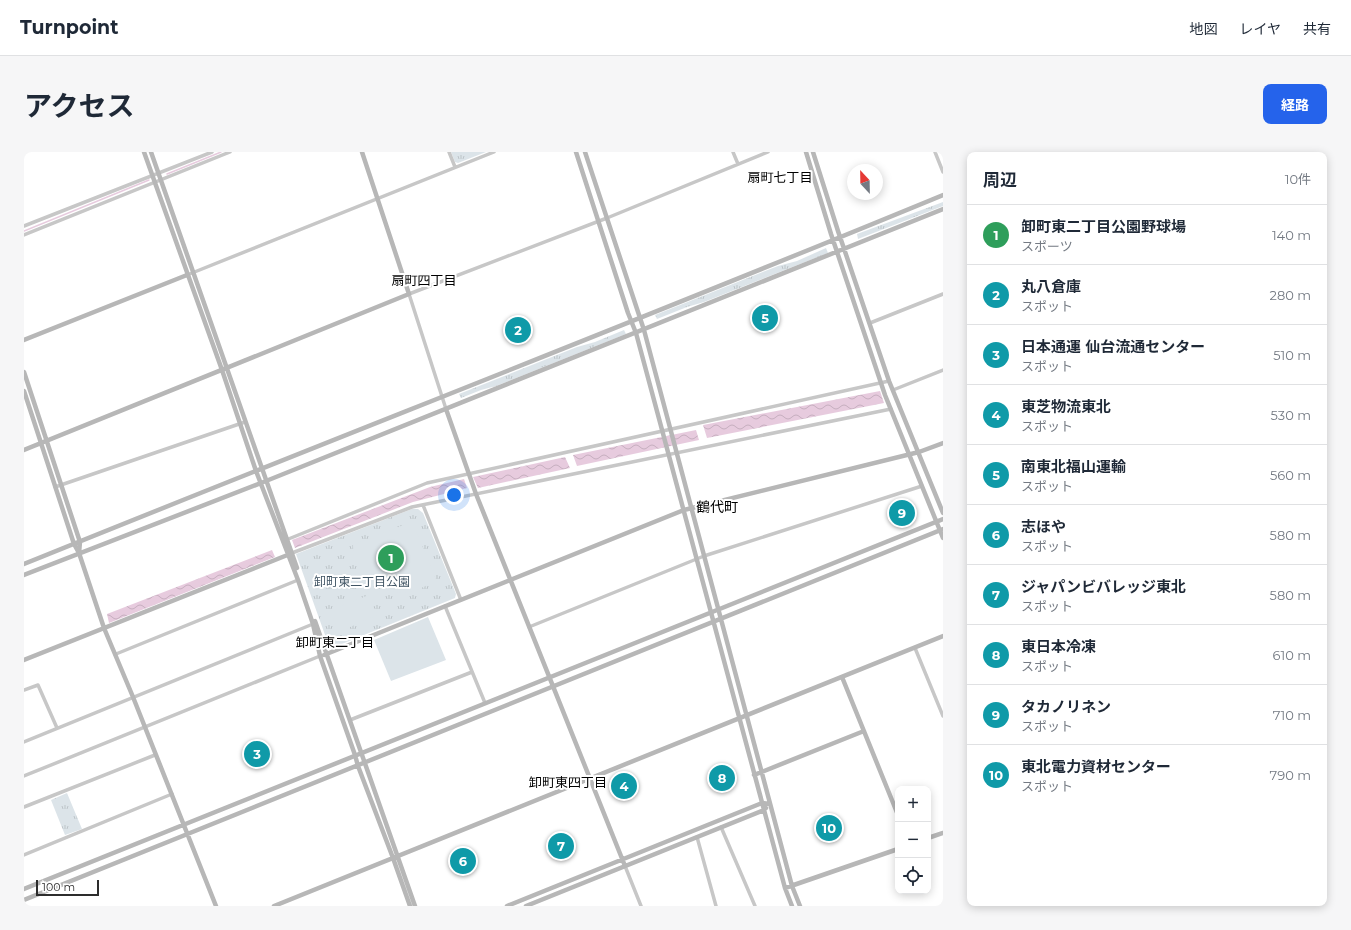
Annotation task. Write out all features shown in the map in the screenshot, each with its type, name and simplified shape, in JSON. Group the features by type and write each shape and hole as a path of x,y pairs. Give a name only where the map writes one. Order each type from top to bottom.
{"street":[{"path":"144,152 187,275 262,468 285,540 350,720 410,906"},
{"path":"150,152 224,369 239,423 256,471 285,540"},
{"path":"24,226 212,152"},
{"path":"24,235 230,152"},
{"path":"362,152 468,473 641,906"},
{"path":"449,152 455,167"},
{"path":"24,340 494,152"},
{"path":"576,152 631,322 636,333 790,905"},
{"path":"585,152 644,330 792,886 800,906"},
{"path":"733,152 738,164"},
{"path":"24,450 409,294 607,218 768,152"},
{"path":"806,152 833,240 891,409 936,522 941,529 943,538"},
{"path":"813,152 840,238 893,390 943,513"},
{"path":"935,152 943,172"},
{"path":"24,564 943,196"},
{"path":"24,575 261,483 943,209"},
{"path":"870,323 943,294"},
{"path":"893,390 943,370"},
{"path":"24,372 80,542 79,553"},
{"path":"285,540 427,483 890,381"},
{"path":"24,391 74,544 79,553 104,628 134,697 155,755 216,906"},
{"path":"24,660 412,507 669,453 677,453 891,409"},
{"path":"55,487 245,422"},
{"path":"24,776 691,507 919,452 943,442"},
{"path":"529,627 704,556 922,486"},
{"path":"423,505 461,600"},
{"path":"24,889 943,519"},
{"path":"24,900 941,529"},
{"path":"290,554 313,624 320,656 358,766 415,906"},
{"path":"116,654 298,580"},
{"path":"445,606 485,703"},
{"path":"24,742 313,624"},
{"path":"274,906 943,636"},
{"path":"915,648 943,716"},
{"path":"350,720 472,672"},
{"path":"842,677 895,808"},
{"path":"24,690 38,684 57,728"},
{"path":"754,775 864,731"},
{"path":"24,807 155,755"},
{"path":"24,854 172,794"},
{"path":"507,906 762,803 770,804"},
{"path":"526,906 537,904 625,866 764,810 770,804"},
{"path":"721,827 754,906"},
{"path":"931,837 943,833"},
{"path":"697,837 716,906"},
{"path":"785,888 895,850"}],"green space":[{"path":"451,152 486,152 458,163 455,162"},
{"path":"943,202 943,206 858,239 857,234"},
{"path":"826,248 828,253 704,302 657,319 655,315 778,266 797,261"},
{"path":"624,330 626,334 496,386 461,398 459,394 577,347 595,342"},
{"name":"卸町東二丁目公園","path":"412,509 418,509 423,513 456,594 455,598 332,648 329,646 296,554"},
{"path":"406,524 414,526 436,579 419,589 400,592 391,591 382,588 366,576 355,558 353,545"},
{"path":"369,595 377,615 339,632 330,610"},
{"path":"428,617 446,660 391,681 374,640"},
{"path":"67,793 82,829 65,835 51,800"}],"water":[{"path":"880,391 884,403 707,438 703,425"},
{"path":"696,430 699,440 577,466 573,455"},
{"path":"565,457 570,468 478,488 473,477"},
{"path":"464,479 467,488 413,502 295,548 292,540 430,487"},
{"path":"272,550 275,557 109,623 107,614"}],"waterway":[{"path":"167,174 221,152"},
{"path":"24,231 149,180"}],"place":[{"name":"南東北福山運輸","path":"765,318"},
{"name":"丸八倉庫","path":"518,330"},
{"name":"タカノリネン","path":"902,513"},
{"name":"卸町東二丁目公園野球場","path":"391,558"},
{"name":"日本通運 仙台流通センター","path":"257,754"},
{"name":"東日本冷凍","path":"722,778"},
{"name":"東芝物流東北","path":"624,786"},
{"name":"東北電力資材センター","path":"829,828"},
{"name":"ジャパンビバレッジ東北","path":"561,846"},
{"name":"志ほや","path":"463,861"}],"district":[{"name":"扇町七丁目","path":"780,177"},
{"name":"扇町四丁目","path":"424,280"},
{"name":"鶴代町","path":"717,507"},
{"name":"卸町東二丁目","path":"335,642"},
{"name":"卸町東四丁目","path":"568,782"}]}
